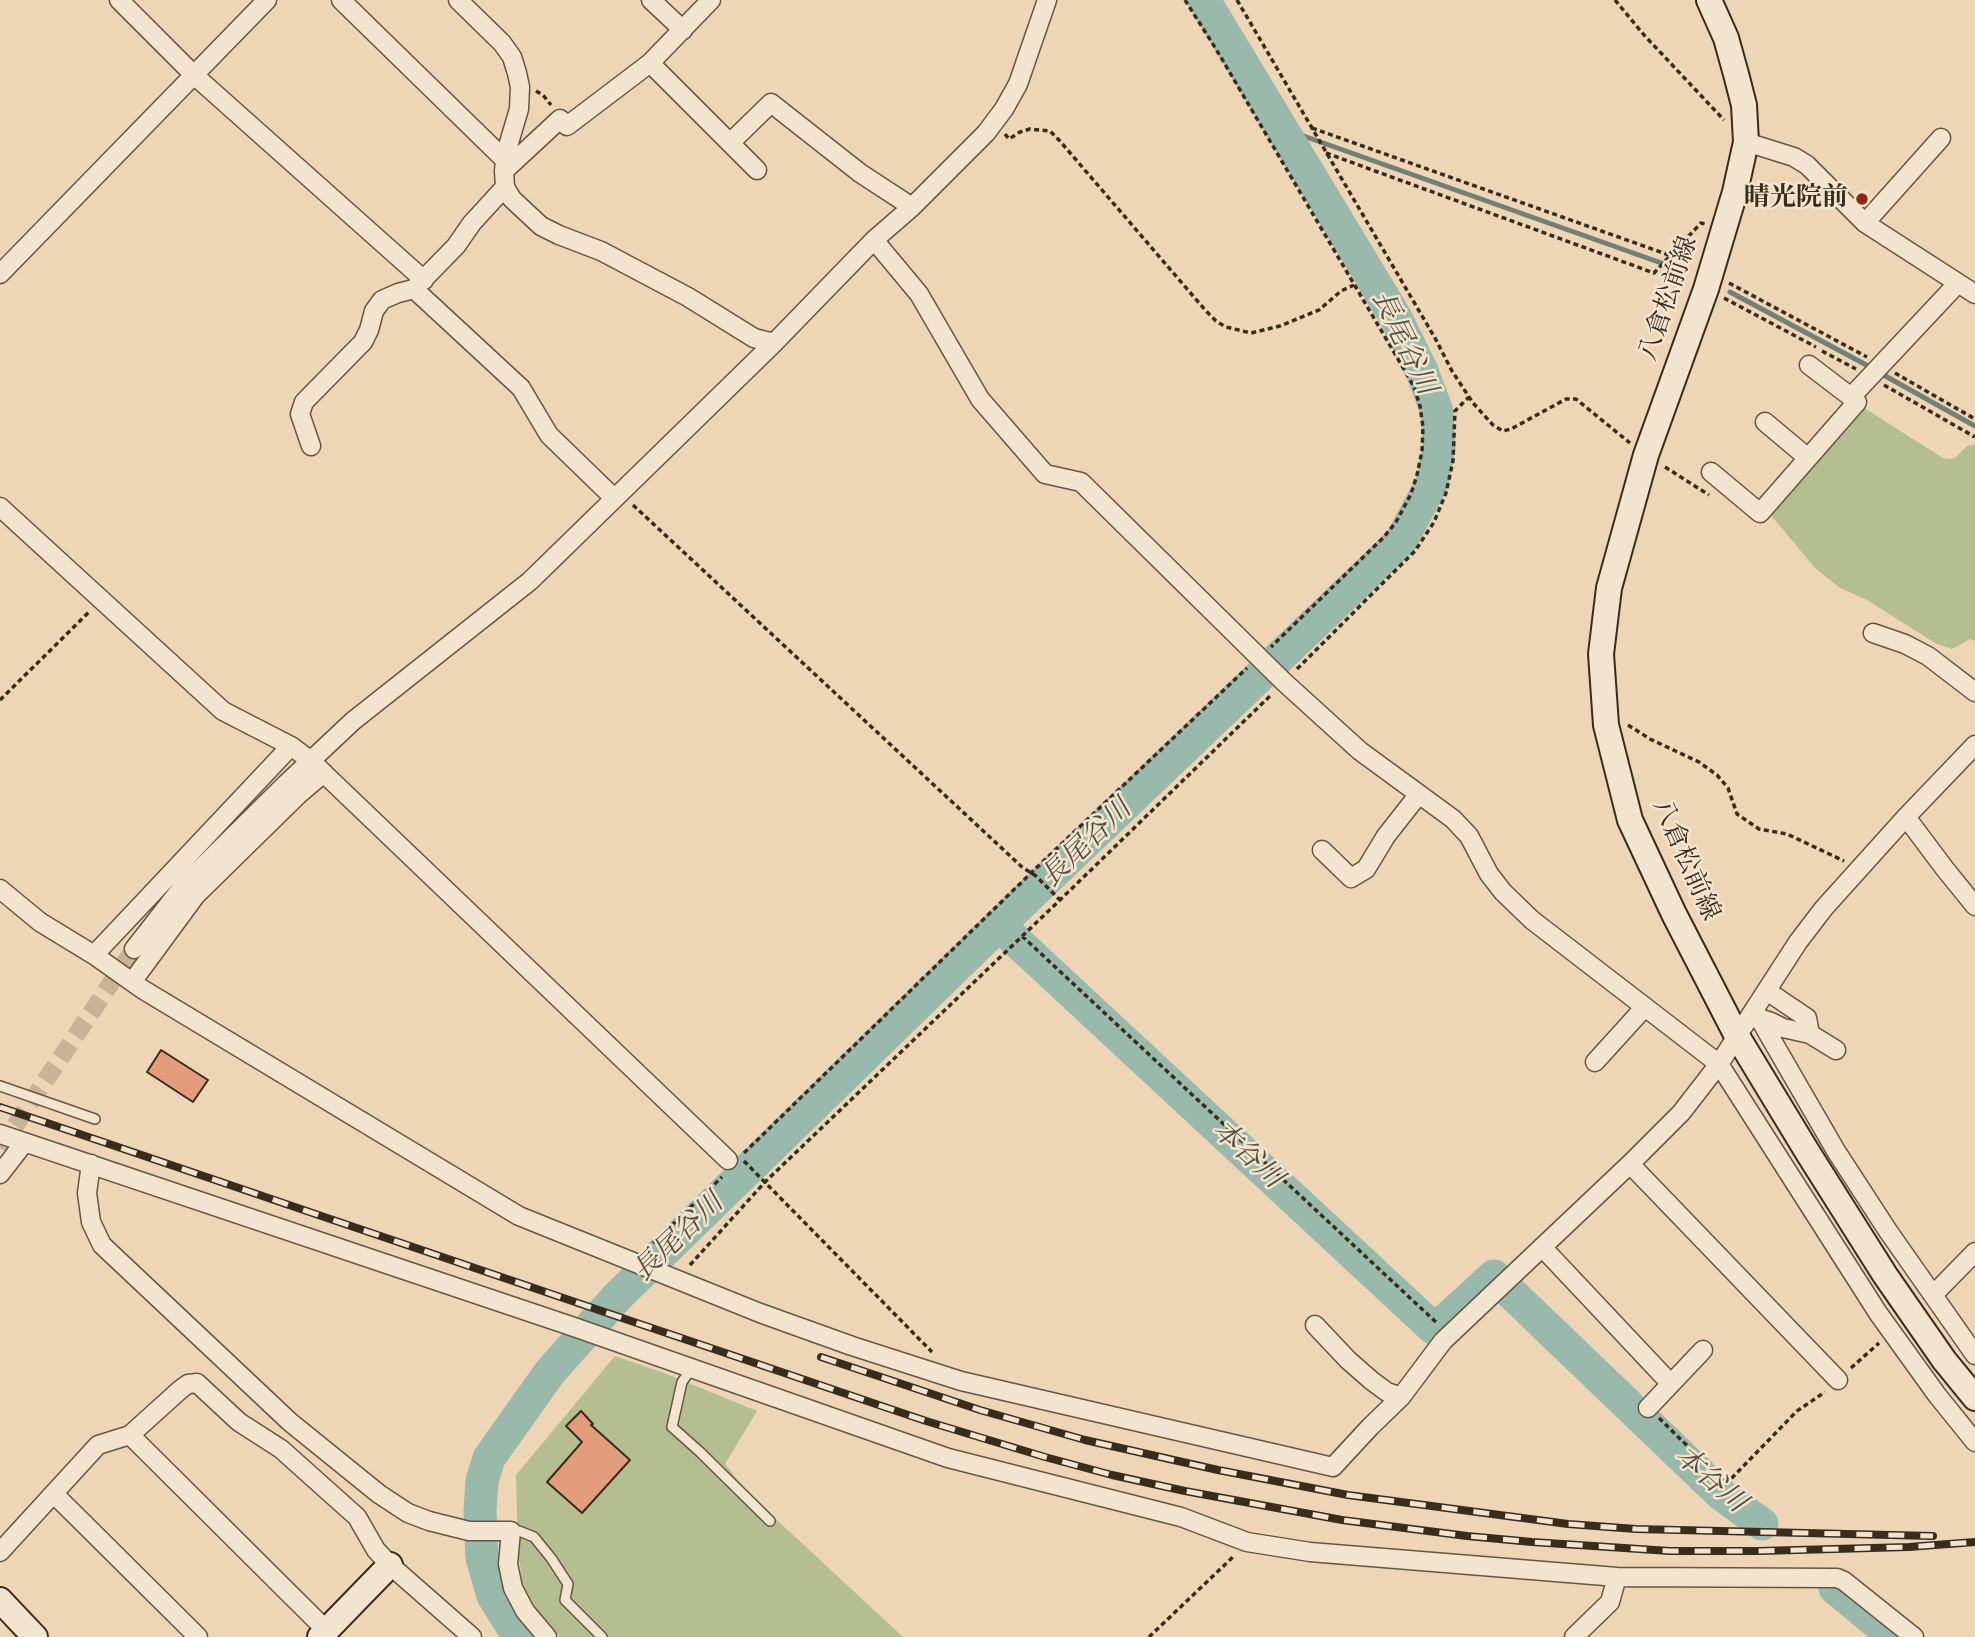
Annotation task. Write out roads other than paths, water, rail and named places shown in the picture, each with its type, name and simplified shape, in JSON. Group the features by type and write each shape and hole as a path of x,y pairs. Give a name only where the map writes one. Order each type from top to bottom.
{"main road":[{"name":"八倉松前線","path":"1714,2 1744,105 1746,142 1735,192 1709,281 1646,456 1609,588 1601,654 1606,725 1630,820 1674,914 1738,1036 1885,1275 1944,1360 1975,1398"},
{"path":"324,1634 390,1565"},
{"path":"0,1600 35,1637"}],"street":[{"path":"120,0 194,75 419,284 521,388 549,435 617,495"},
{"path":"0,274 267,0"},
{"path":"341,0 504,173 512,199 541,226 601,251 688,297 754,338 774,342"},
{"path":"458,0 502,43 512,57 520,87 519,109 504,173"},
{"path":"651,0 683,30"},
{"path":"311,446 300,414 304,401 363,342 374,311 382,300 419,284 456,246 504,173 560,119 566,126 650,63 711,0"},
{"path":"132,982 197,895 298,795 353,721 530,581 874,240 912,207 986,133 1004,110 1018,84 1047,0"},
{"path":"650,63 757,170"},
{"path":"731,142 771,103 860,173 912,207"},
{"path":"1865,223 1941,138"},
{"path":"1746,142 1794,157 1807,165 1865,223 1975,295"},
{"path":"874,240 919,294 980,399 1045,474 1081,482 1281,680 1360,751 1439,808 1469,836 1489,874 1522,911 1719,1063 1891,1332 1975,1442"},
{"path":"1851,397 1958,284"},
{"path":"1711,472 1760,513 1857,402 1809,365"},
{"path":"1765,422 1808,458"},
{"path":"0,507 223,711 291,746 318,767 734,1163"},
{"path":"1873,633 1905,644 1928,656 1975,692"},
{"path":"0,889 40,922 132,982 519,1216 760,1313 961,1381 1333,1467 1401,1397 1450,1334 1681,1113 1757,1014 1767,991 1817,916 1975,745"},
{"path":"94,955 291,746"},
{"path":"134,949 184,885 318,767"},
{"path":"1322,850 1351,878 1366,869 1386,835 1419,794"},
{"path":"1906,817 1975,906"},
{"path":"1767,991 1807,1018 1810,1034"},
{"path":"1595,1062 1644,1007"},
{"path":"1757,1014 1783,1028 1810,1034 1836,1050"},
{"path":"1757,1014 1836,1151 1975,1354"},
{"path":"0,1135 577,1328 948,1458 1181,1517 1247,1542 1310,1552 1617,1577 1837,1578 1914,1637"},
{"path":"0,1174 24,1143"},
{"path":"91,1164 86,1193 91,1222 102,1245 128,1272 289,1422 379,1494 408,1513 469,1531 507,1531 508,1564 513,1588 525,1611 547,1637"},
{"path":"1630,1164 1838,1380"},
{"path":"1542,1247 1671,1384"},
{"path":"1933,1296 1975,1252"},
{"path":"1315,1325 1372,1381 1387,1392 1401,1397"},
{"path":"1648,1408 1703,1350"},
{"path":"0,1552 98,1446 130,1435 181,1388 197,1383 239,1422 281,1449 357,1517 376,1550 390,1565 472,1637"},
{"path":"130,1435 324,1634"},
{"path":"54,1494 198,1637"},
{"path":"1574,1637 1610,1602 1617,1577"}],"lane":[{"path":"0,1086 96,1119"},
{"path":"692,1368 682,1382 672,1427 770,1521"},
{"path":"507,1531 519,1531 534,1537 568,1584 565,1600 602,1637"}],"waterway":[{"name":"長尾谷川","path":"519,1637 493,1596 482,1558 482,1481 489,1458 550,1372 617,1297 999,925 1401,541 1432,483 1439,447 1437,412 1422,371 1396,318 1204,0"},
{"path":"1281,128 1681,270"},
{"path":"1730,292 1872,368"},
{"path":"1880,373 1975,426"},
{"name":"本谷川","path":"999,925 1433,1328 1447,1319 1494,1276 1497,1279"},
{"name":"本谷川","path":"1507,1289 1722,1495 1762,1524"},
{"name":"本谷川","path":"1835,1588 1894,1637"}],"tunnel":[{"path":"0,1148 134,949"}],"railway":[{"path":"0,1107 926,1421 1112,1475 1342,1520 1532,1542 1670,1551 1909,1547 1975,1542"},
{"path":"821,1357 980,1410 1085,1440 1218,1470 1348,1495 1568,1524 1636,1529 1933,1536"}],"place":[{"name":"晴光院前","path":"1862,199"}]}
